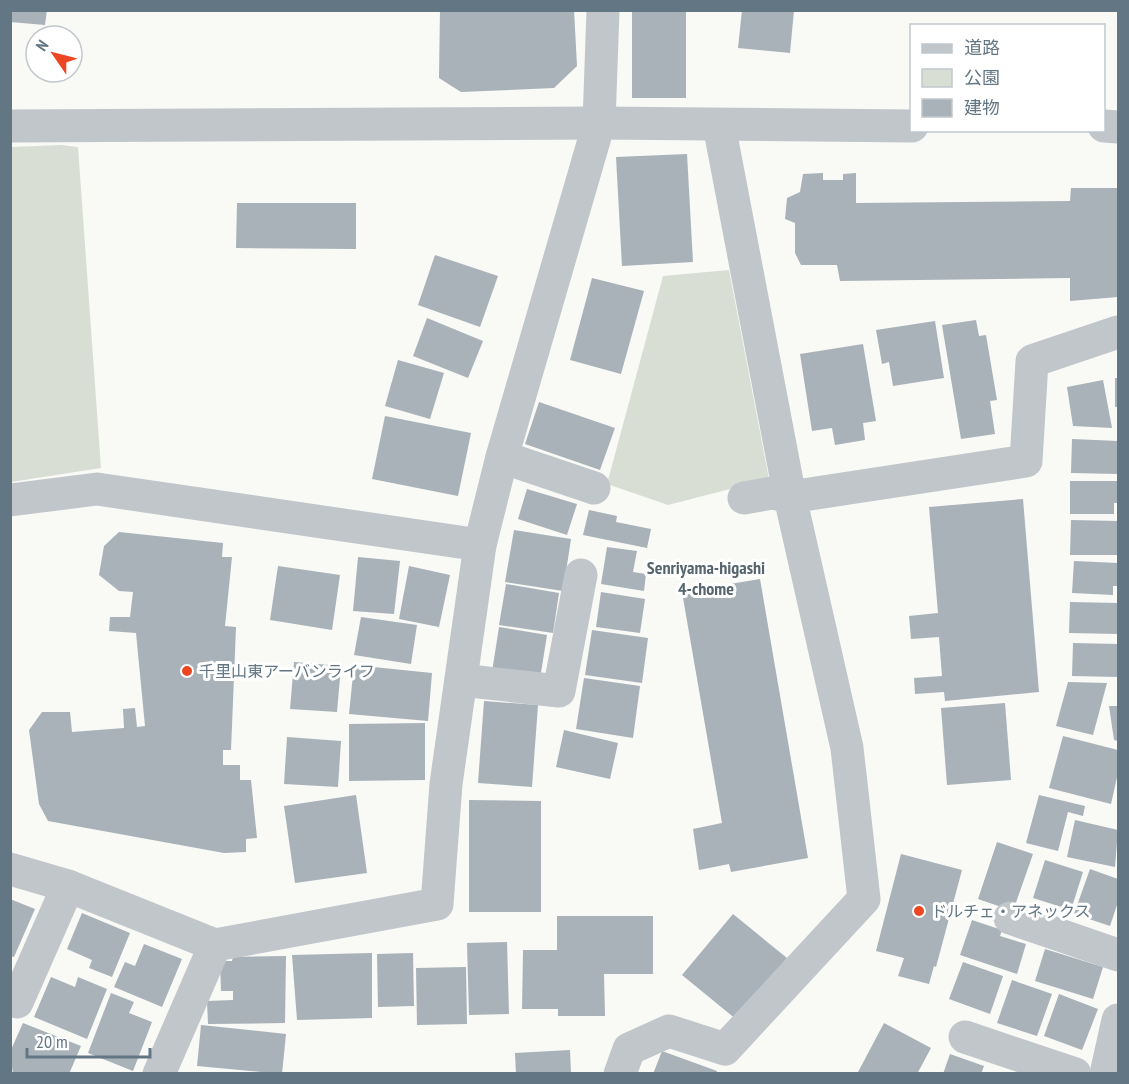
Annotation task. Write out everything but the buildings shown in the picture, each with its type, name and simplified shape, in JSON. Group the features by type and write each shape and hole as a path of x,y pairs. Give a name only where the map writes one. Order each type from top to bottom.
{"street":[{"path":"10,869 68,886 215,945 437,904 446,784 480,545 502,457 599,123 603,10"},
{"path":"10,126 599,123 910,126"},
{"path":"620,1074 629,1049 669,1031 725,1049 864,899 847,748 790,497 719,125"},
{"path":"744,498 772,493 790,497 1026,461 1032,361 1119,332"},
{"path":"502,457 594,488"},
{"path":"10,500 97,489 480,545"},
{"path":"461,680 559,691 581,575"},
{"path":"17,1002 68,886"},
{"path":"1010,918 1119,955"},
{"path":"159,1074 215,945"},
{"path":"1106,1074 1117,1034"},
{"path":"965,1037 1075,1074"}],"green space":[{"path":"61,145 78,147 101,468 11,482 11,147"},
{"path":"729,270 769,479 668,505 607,484 663,276"}],"place":[{"name":"千里山東アーバンライフ","path":"187,671"},
{"name":"ドルチェ・アネックス","path":"919,911"}],"district":[{"name":"Senriyama-higashi 4-chome","path":"706,578"}]}
